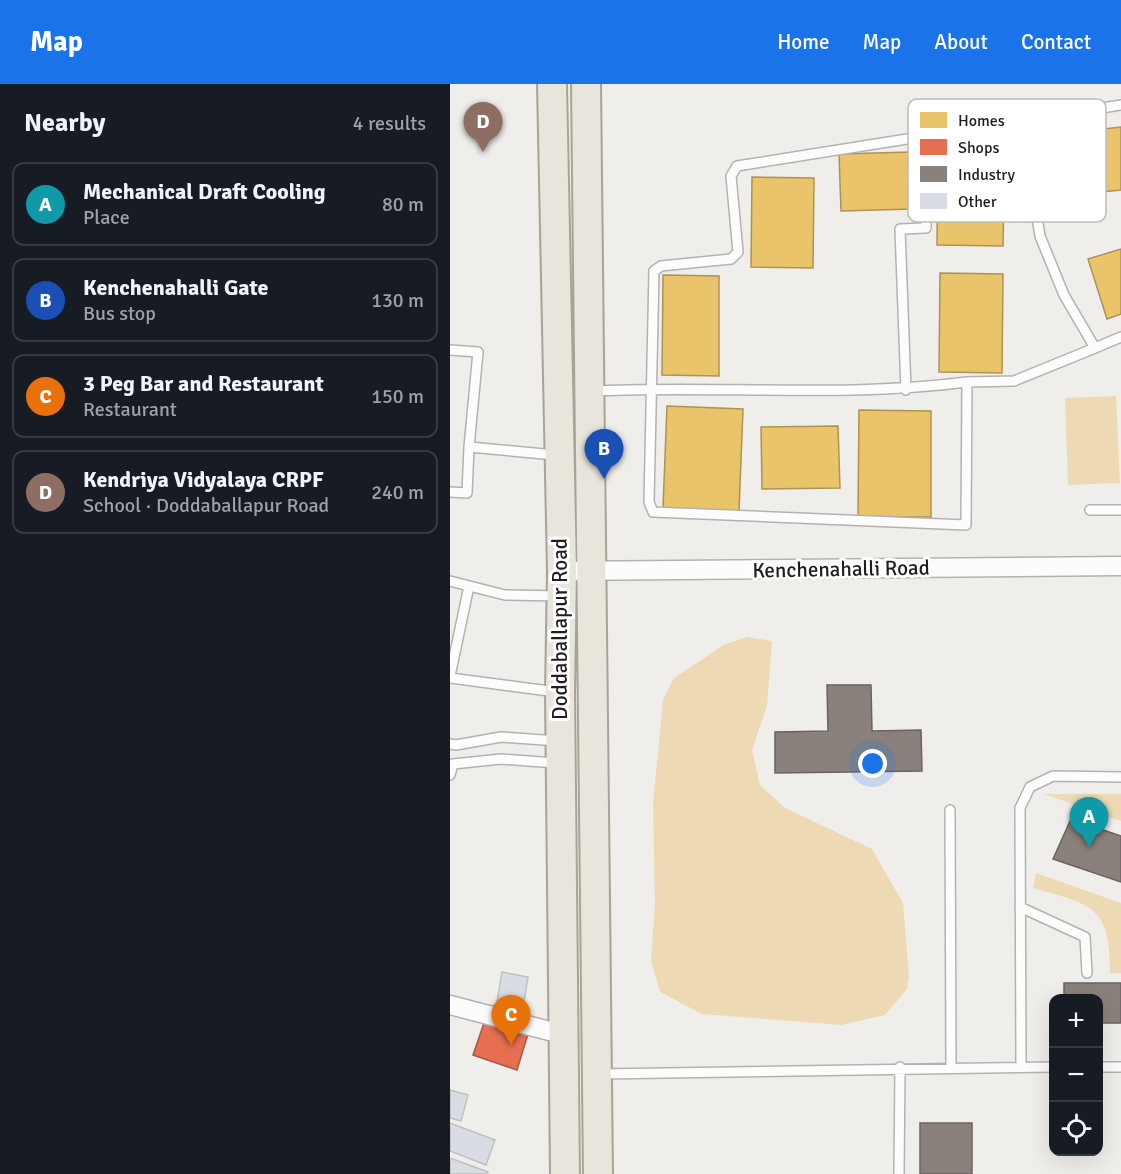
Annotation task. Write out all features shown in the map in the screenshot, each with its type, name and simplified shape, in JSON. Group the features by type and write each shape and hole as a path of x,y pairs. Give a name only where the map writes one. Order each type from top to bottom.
{"main road":[{"name":"Doddaballapur Road","path":"552,84 562,584 560,692 565,1174"},
{"name":"Doddaballapur Road","path":"586,84 598,1174"}],"street":[{"name":"Kenchenahalli Road","path":"562,584 592,572 1121,566"},
{"path":"450,1005 565,1035"}],"lane":[{"path":"1106,107 1121,105"},
{"path":"908,137 737,166 731,176 738,252 731,259 661,266 654,272 654,389 649,502 652,512 966,525 967,382"},
{"path":"906,390 900,229 926,228 926,222"},
{"path":"1038,222 1040,236 1064,295 1095,348"},
{"path":"588,392 654,389 906,390 967,382 1014,381 1121,337"},
{"path":"450,350 478,352 467,493 450,492"},
{"path":"469,447 558,455"},
{"path":"1090,510 1121,510"},
{"path":"450,581 505,595 562,584"},
{"path":"469,586 450,677 560,692"},
{"path":"450,775 453,764 453,744 501,737 561,752"},
{"path":"453,764 561,752"},
{"path":"1021,1067 1020,808 1030,787 1053,776 1121,777"},
{"path":"950,810 951,1067"},
{"path":"1020,907 1085,937 1087,973"},
{"path":"899,1174 900,1067"},
{"path":"598,1074 900,1067 1049,1067"},
{"path":"1103,1067 1121,1067"}],"shaded area":[{"path":"1116,396 1120,483 1068,485 1065,398"},
{"path":"747,637 772,641 767,706 752,750 760,785 785,808 872,849 903,903 909,977 907,989 885,1015 841,1025 702,1014 660,992 651,960 655,905 653,804 663,700 674,678 725,644"},
{"path":"1044,794 1121,794 1121,821"},
{"path":"1036,873 1121,903 1121,973 1110,973 1106,933 1094,911 1070,899 1033,888"}],"building: Homes":[{"path":"1121,127 1121,190 1106,191 1106,129"},
{"path":"908,152 908,209 841,211 839,154"},
{"path":"752,177 814,178 813,268 751,267"},
{"path":"937,222 1003,222 1003,246 937,245"},
{"path":"1121,249 1121,314 1107,319 1088,259"},
{"path":"940,273 1003,274 1002,373 939,372"},
{"path":"663,275 719,276 719,376 662,375"},
{"path":"667,406 743,409 739,511 663,508"},
{"path":"859,410 931,411 931,517 858,517"},
{"path":"838,426 840,488 762,489 761,427"}],"building: Shops":[{"path":"485,1020 528,1034 517,1070 473,1055"}],"building: Industry":[{"path":"827,685 871,685 872,731 921,730 922,771 775,773 775,732 828,731"},
{"path":"1071,819 1121,836 1121,882 1053,859"},
{"path":"1064,983 1121,983 1121,1023 1103,1023 1103,994 1064,994"},
{"path":"920,1123 972,1123 972,1174 920,1174"}],"building: Other":[{"path":"502,972 528,977 523,1007 497,1002"},
{"path":"450,1090 468,1095 461,1121 450,1118"},
{"path":"450,1123 495,1140 486,1165 450,1151"},
{"path":"450,1158 488,1172 487,1174 450,1174"}],"place":[{"name":"Kendriya Vidyalaya CRPF","path":"483,152"},
{"name":"Kenchenahalli Gate","path":"604,479"},
{"name":"Mechanical Draft Cooling","path":"1089,847"},
{"name":"3 Peg Bar and Restaurant","path":"511,1045"}]}
